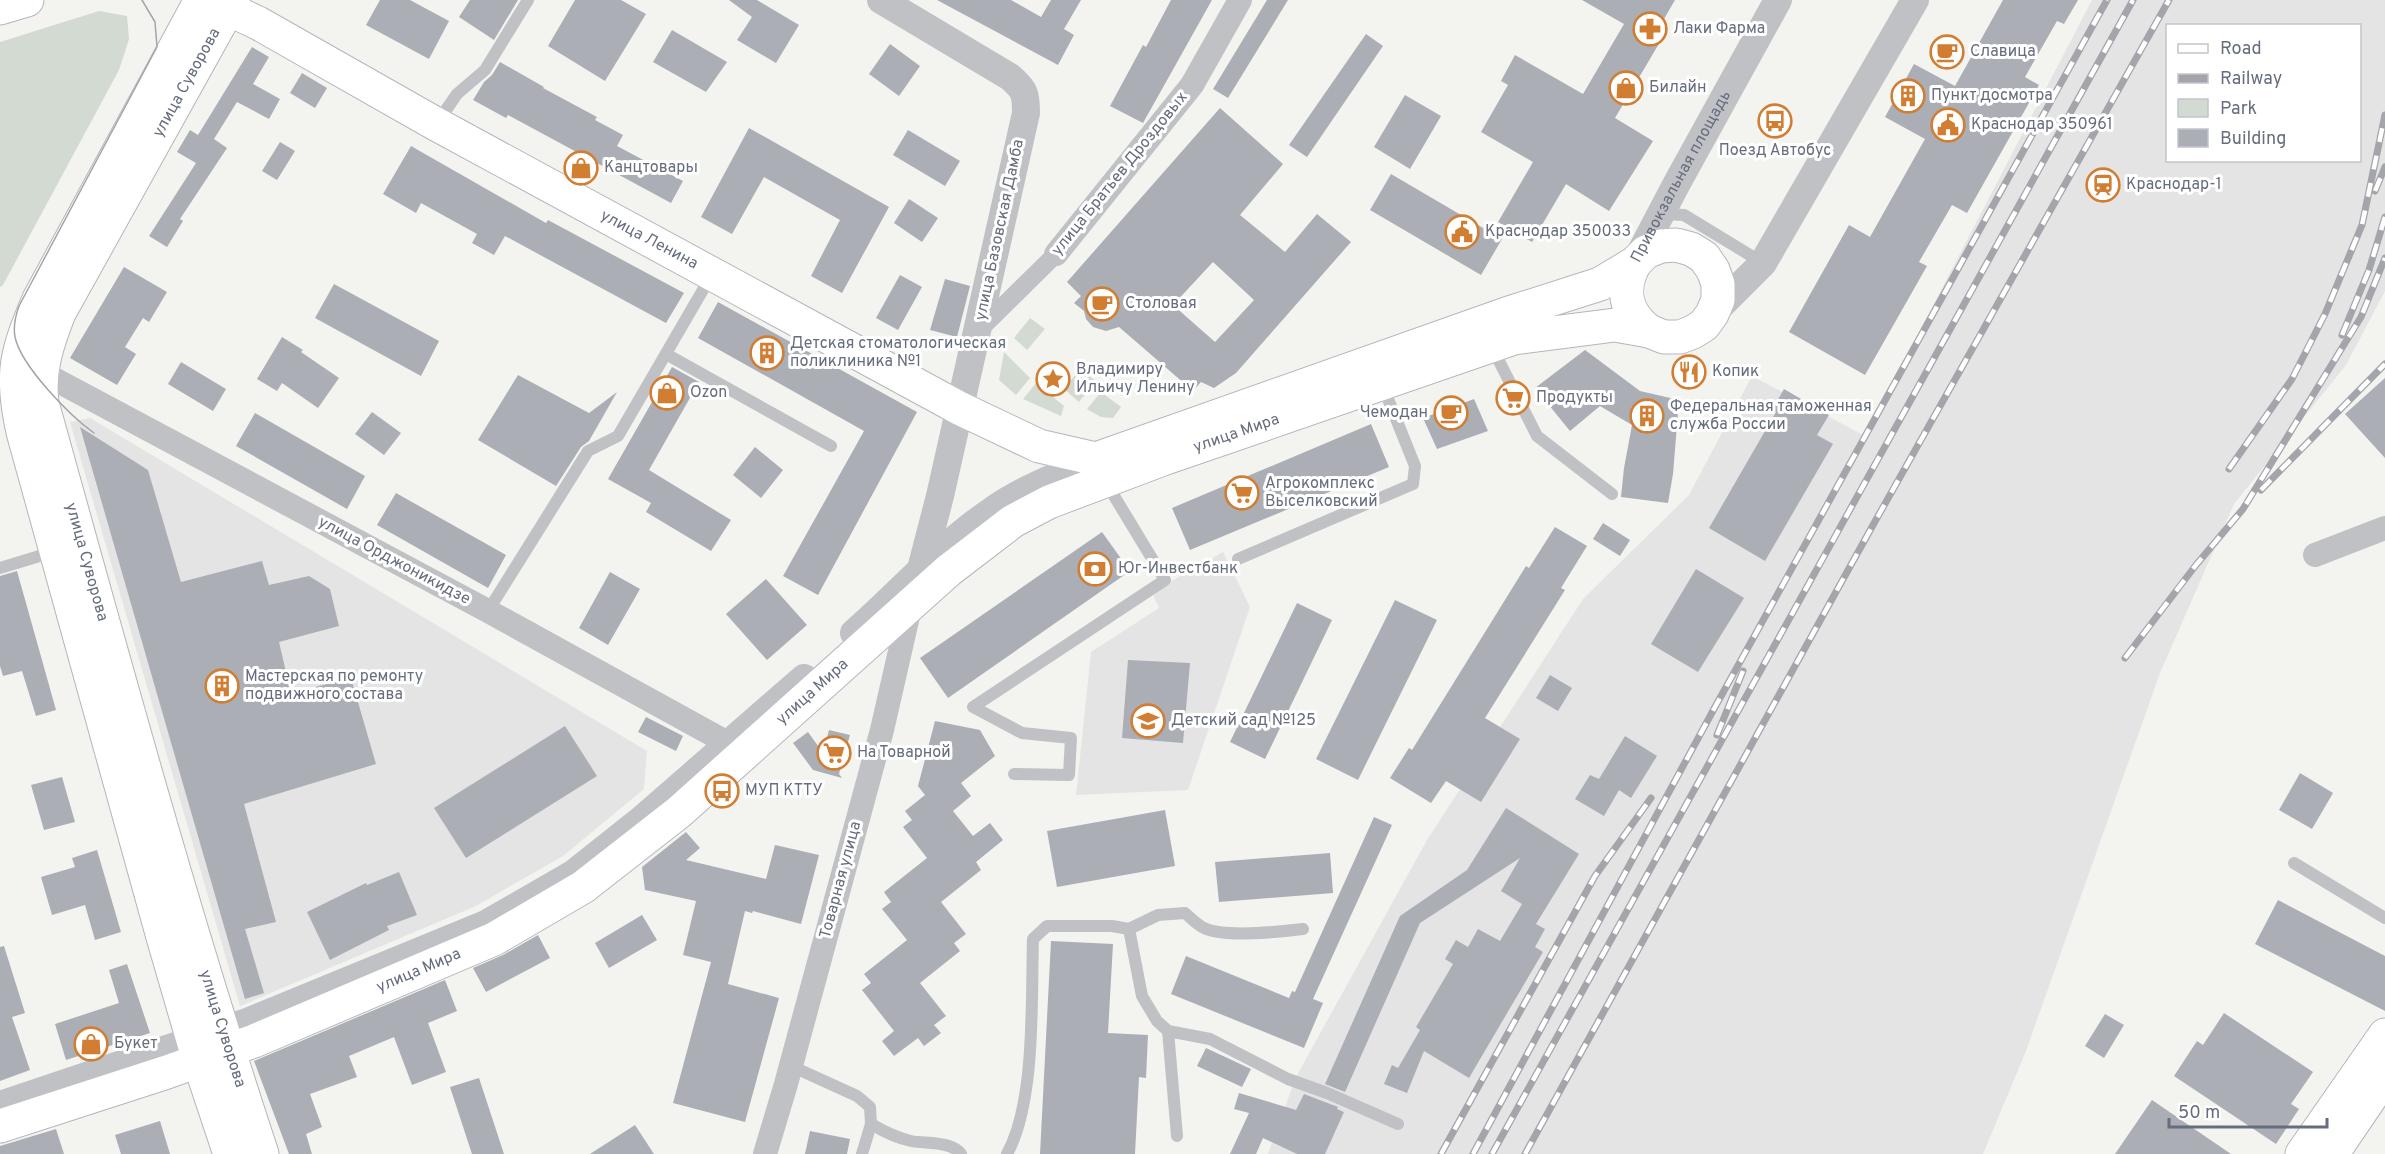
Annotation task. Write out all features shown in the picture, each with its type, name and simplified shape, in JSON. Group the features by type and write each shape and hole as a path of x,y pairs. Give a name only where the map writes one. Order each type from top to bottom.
{"main road":[{"path":"0,8 27,0"},
{"name":"улица Ленина","path":"218,2 436,124 959,408 1039,446 1101,470"},
{"name":"улица Суворова","path":"218,2 59,313 46,348 41,372 42,403 129,714 211,1046 230,1154"},
{"name":"улица Суворова","path":"218,2 39,299 19,350 15,385 8,404 57,551 211,1046 262,1154"},
{"name":"Привокзальная площадь","path":"1635,263 1646,252 1661,246 1684,247 1704,257 1713,270 1718,285 1718,300 1712,314"},
{"path":"1635,263 1629,274 1626,300 1635,318 1649,331 1664,337 1680,337 1704,325 1712,314"},
{"name":"улица Мира","path":"0,1126 504,933 582,887 679,812 737,749 949,570 1013,520 1049,502 1101,470 1506,314 1600,284 1635,263"},
{"name":"улица Мира","path":"1101,470 1382,383 1514,338 1615,326 1649,331"},
{"path":"2302,1154 2385,1035"},
{"path":"2332,1154 2385,1076"}],"street":[{"name":"улица Базовская Дамба","path":"881,0 1010,77 1023,88 1026,100 1026,113 978,332 911,603"},
{"name":"улица Братьев Дроздовых","path":"978,332 1056,254 1192,85 1240,0"},
{"name":"Привокзальная площадь","path":"1635,263 1778,0"},
{"path":"1712,314 1763,263 1915,0"},
{"name":"улица Орджоникидзе","path":"41,372 488,611 737,749"},
{"name":"улица Мира","path":"737,749 921,570 994,509 1034,486 1101,470"},
{"path":"2315,555 2385,528"},
{"name":"Товарная улица","path":"765,1154 882,730 911,603"},
{"name":"улица Мира","path":"0,1104 211,1046"}],"lane":[{"path":"436,124 457,94 485,70 528,0"},
{"path":"1662,214 1684,215 1763,263"},
{"path":"488,611 588,451 618,436 712,274"},
{"path":"1494,345 1499,361 1537,436 1612,494"},
{"path":"666,354 831,446"},
{"path":"1238,559 1413,484 1415,466 1382,383"},
{"path":"1014,774 1069,775 1071,738 1022,732 973,707 1166,580 1101,470"},
{"path":"0,568 57,551"},
{"path":"2294,863 2385,918"},
{"path":"1007,1154 1015,1140 1028,1078 1033,939 1047,926 1112,926 1129,929 1158,915 1185,913 1204,928 1221,931 1247,934 1303,929"},
{"path":"1129,929 1142,996 1157,1021 1168,1031 1210,1039 1288,1079 1327,1093 1398,1124"},
{"path":"1168,1031 1177,1136"},
{"path":"791,1066 857,1096 870,1107 871,1124 862,1154"},
{"path":"871,1124 910,1140 959,1150 961,1154"}],"shaded area":[{"path":"2092,0 2385,0 2385,291 2346,365 2234,504 2160,673 2026,1051 1983,1154 1268,1154 1296,1077 1427,840 1583,599 1689,495 1752,376 1865,436"},
{"name":"Мастерская по ремонту подвижного состава","path":"90,418 647,751 644,789 563,856 476,906 240,1006 70,422"},
{"name":"Детский сад №125","path":"1223,552 1250,607 1188,790 1076,795 1091,652 1159,608 1150,588 1170,582"}],"green space":[{"path":"99,11 127,16 129,39 119,70 0,287 0,42"},
{"path":"1030,318 1045,329 1027,350 1014,338"},
{"path":"1004,352 1030,378 1016,395 999,380"},
{"path":"1080,369 1096,381 1079,402 1064,389"},
{"path":"1036,383 1064,406 1061,416 1023,399"},
{"path":"1101,392 1121,407 1113,418 1101,417 1087,409"}],"building":[{"path":"380,0 410,0 449,21 429,59 366,25"},
{"path":"470,0 518,0 494,40 459,17"},
{"path":"575,0 621,0 646,14 605,81 548,46"},
{"path":"729,0 757,0 799,25 776,63 737,40 752,17"},
{"path":"937,0 1011,0 1041,17 1051,0 1081,0 1064,29 1074,35 1058,65"},
{"path":"1171,0 1212,0 1143,123 1110,106 1143,45 1146,47"},
{"path":"1267,0 1288,0 1228,98 1213,89"},
{"path":"1582,0 1675,0 1653,38 1660,42 1615,118 1653,141 1609,211 1566,184 1532,242 1498,222 1533,162 1481,132 1508,85 1501,81 1515,55 1583,94 1624,24"},
{"path":"2003,0 2078,0 2064,24 2057,21 2025,77 2039,85 1967,213 1952,205 1919,262 1927,266 1865,375 1789,332 1849,225 1870,237 1925,139 1885,117 1914,64 1955,86"},
{"path":"672,30 727,62 706,92 653,62"},
{"path":"1366,34 1383,46 1307,157 1289,145"},
{"path":"890,44 920,66 899,96 869,74"},
{"path":"252,47 269,57 253,84 280,99 269,119 237,102 214,139 227,148 180,219 183,221 167,247 149,236 196,163 177,152 190,130 198,135"},
{"path":"500,62 597,117 595,120 623,135 617,146 683,181 671,203 508,115 506,118 473,100"},
{"path":"302,73 327,88 315,108 290,93"},
{"path":"1405,95 1441,116 1410,169 1374,147"},
{"path":"1220,108 1283,164 1240,215 1285,252 1317,214 1351,242 1236,373 1214,388 1201,382 1193,391 1119,327 1106,331 1093,327 1086,319 1084,311 1074,303 1081,296 1067,282","holes":["1213,262 1254,300 1215,342 1173,305"]},
{"path":"749,128 889,207 842,293 811,276 840,220 764,177 732,234 701,217"},
{"path":"908,130 960,161 945,186 893,155"},
{"path":"280,142 295,151 277,180 262,171"},
{"path":"411,146 546,223 548,220 684,293 666,323 505,236 494,255 472,243 477,234 421,203 416,213 383,194"},
{"path":"1391,174 1502,239 1481,275 1370,210"},
{"path":"909,199 938,218 922,242 894,223"},
{"path":"124,267 167,292 149,322 143,318 125,347 136,354 117,385 70,358"},
{"path":"900,275 922,287 898,330 876,318"},
{"path":"945,279 970,286 957,337 930,330"},
{"path":"334,284 439,341 421,376 315,318"},
{"path":"718,302 917,412 818,595 783,576 864,431 698,338"},
{"path":"282,337 339,378 318,408 282,383 277,391 257,379"},
{"name":"Федеральная таможенная служба России","path":"1585,350 1640,391 1679,400 1673,474 1668,503 1621,497 1632,425 1600,406 1570,431 1535,388"},
{"path":"181,362 226,389 213,411 168,384"},
{"path":"672,367 699,382 649,470 731,520 711,551 646,512 651,503 608,479"},
{"path":"518,375 589,413 617,392 589,441 581,447 556,486 478,440"},
{"path":"2385,378 2385,458 2345,414"},
{"path":"1784,389 1829,415 1817,435 1833,444 1765,561 1709,528 1776,412 1772,410"},
{"path":"1474,399 1488,431 1437,449 1423,418"},
{"path":"372,412 401,433 384,455 355,434"},
{"path":"255,413 365,476 347,509 236,446"},
{"path":"1371,424 1389,467 1190,550 1172,508"},
{"name":"Мастерская по ремонту подвижного состава","path":"80,427 148,470 181,582 262,561 269,585 309,576 330,589 339,626 279,642 291,693 351,678 376,764 244,804 276,922 245,929 264,993 245,999"},
{"path":"755,447 783,470 761,498 733,475"},
{"path":"396,493 506,555 488,588 377,525"},
{"path":"1603,523 1630,540 1620,556 1593,539"},
{"path":"1555,527 1587,546 1561,588 1565,590 1485,718 1520,739 1481,802 1446,781 1431,803 1390,778 1409,748 1412,750 1526,566 1529,568"},
{"path":"1102,532 1130,571 948,698 920,658"},
{"path":"1696,569 1744,598 1698,672 1651,644"},
{"path":"17,571 56,710 36,716 22,671 3,676 0,666 0,576"},
{"path":"610,572 640,589 608,645 579,628"},
{"path":"766,579 807,625 767,660 726,614"},
{"path":"1395,600 1437,620 1358,780 1316,759"},
{"path":"1297,603 1332,620 1265,759 1230,742"},
{"path":"1128,660 1190,663 1183,743 1122,738"},
{"path":"1550,675 1572,688 1558,711 1536,698"},
{"path":"646,717 683,736 676,751 638,732"},
{"path":"935,721 980,730 995,756 961,783 971,796 953,811 973,836 990,823 1003,840 976,862 981,870 941,902 966,934 954,943 960,951 920,983 946,1016 934,1025 941,1033 924,1046 918,1038 894,1056 882,1041 894,1031 862,990 871,983 864,974 907,940 882,909 891,902 884,892 927,858 903,827 912,820 905,811 925,795 918,786"},
{"path":"565,726 597,776 466,858 434,808"},
{"name":"На Товарной","path":"829,730 850,735 839,774 842,778 813,770 793,743 808,732 823,753"},
{"path":"1625,736 1657,756 1631,798 1619,790 1604,816 1575,799 1590,775 1599,779"},
{"path":"2300,773 2333,793 2312,829 2279,810"},
{"path":"62,777 75,822 44,830 31,785"},
{"path":"1506,808 1579,854 1536,924 1545,929 1535,947 1543,952 1469,1078 1424,1051 1407,1093 1384,1084 1392,1065 1398,1068 1420,1030 1416,1027 1453,964 1445,959 1456,940 1468,947 1478,929 1500,941 1522,904 1501,891 1520,858 1420,923 1345,1092 1325,1084 1400,916 1467,870"},
{"path":"1165,810 1175,866 1057,887 1047,831"},
{"path":"1374,817 1392,825 1313,999 1323,1003 1304,1048 1171,994 1186,956 1289,998 1292,991 1295,992"},
{"path":"686,832 700,848 686,860 766,879 775,845 819,855 801,924 753,911 752,913 745,911 728,984 779,998 745,1122 673,1103 711,962 683,955 696,901 645,890 642,867"},
{"path":"97,850 121,932 95,940 85,905 52,915 41,877 75,867 72,858"},
{"path":"1330,853 1333,893 1219,902 1215,862"},
{"path":"399,872 417,915 387,926 389,930 330,960 307,912 366,883 367,885"},
{"path":"2278,900 2385,956 2385,1011 2255,944"},
{"path":"642,915 657,940 609,968 595,943"},
{"path":"538,935 550,958 486,992 473,968 503,955"},
{"path":"1051,941 1113,944 1108,1033 1148,1035 1146,1078 1139,1077 1135,1154 1040,1154"},
{"path":"4,946 25,1013 12,1017 30,1070 0,1081 0,947"},
{"path":"127,964 150,1033 66,1060 55,1024 119,1003 109,970"},
{"path":"445,980 457,1011 428,1023 446,1072 412,1085 394,1037 349,1056 357,1077 310,1094 322,1127 306,1134 312,1154 289,1154 254,1061"},
{"path":"2224,1013 2313,1072 2291,1104 2299,1109 2276,1144 2174,1076 2197,1041 2203,1045"},
{"path":"2105,1014 2124,1025 2104,1058 2085,1046"},
{"path":"1206,1048 1251,1069 1242,1087 1197,1066"},
{"path":"479,1078 504,1154 472,1154 450,1087"},
{"path":"1239,1093 1296,1110 1304,1094 1338,1107 1337,1109 1344,1112 1325,1154 1297,1154 1263,1138 1256,1154 1230,1154 1249,1113 1234,1109"},
{"path":"2152,1100 2231,1154 2115,1154"},
{"path":"160,1121 170,1154 121,1154 115,1135"},
{"path":"635,1125 654,1154 590,1154"},
{"path":"56,1129 64,1154 0,1154 0,1146"},
{"path":"810,1131 850,1139 847,1154 805,1154"}],"tram line":[{"path":"94,433 72,415 36,376 19,349 14,325 19,306 157,47 155,22 142,0"}],"railway":[{"path":"1473,1154 1715,707 2107,0"},
{"path":"1492,1154 2133,0"},
{"path":"1525,1154 1873,525 2169,0"},
{"path":"2229,469 2292,379 2325,314 2362,225 2385,115"},
{"path":"2375,191 2385,167"},
{"path":"2342,335 2369,270 2385,217"},
{"path":"2125,658 2196,565 2243,509 2361,317 2385,258"},
{"path":"2261,490 2385,364"},
{"path":"1717,735 1743,671"},
{"path":"1441,1154 1595,876 1651,798"}],"place":[{"name":"Лаки Фарма","path":"1650,29"},
{"name":"Славица","path":"1947,52"},
{"name":"Билайн","path":"1626,88"},
{"name":"Пункт досмотра","path":"1908,96"},
{"name":"Поезд Автобус","path":"1775,121"},
{"name":"Краснодар 350961","path":"1948,125"},
{"name":"Канцтовары","path":"581,168"},
{"name":"Краснодар-1","path":"2103,185"},
{"name":"Краснодар 350033","path":"1462,232"},
{"name":"Столовая","path":"1102,304"},
{"name":"Детская стоматологическая поликлиника №1","path":"767,353"},
{"name":"Копик","path":"1689,372"},
{"name":"Владимиру Ильичу Ленину","path":"1053,379"},
{"name":"Ozon","path":"667,393"},
{"name":"Продукты","path":"1513,398"},
{"name":"Чемодан","path":"1451,413"},
{"name":"Федеральная таможенная служба России","path":"1647,416"},
{"name":"Агрокомплекс Выселковский","path":"1242,493"},
{"name":"Юг-Инвестбанк","path":"1095,569"},
{"name":"Мастерская по ремонту подвижного состава","path":"222,686"},
{"name":"Детский сад №125","path":"1148,721"},
{"name":"На Товарной","path":"834,753"},
{"name":"МУП КТТУ","path":"722,791"},
{"name":"Букет","path":"91,1044"}]}
